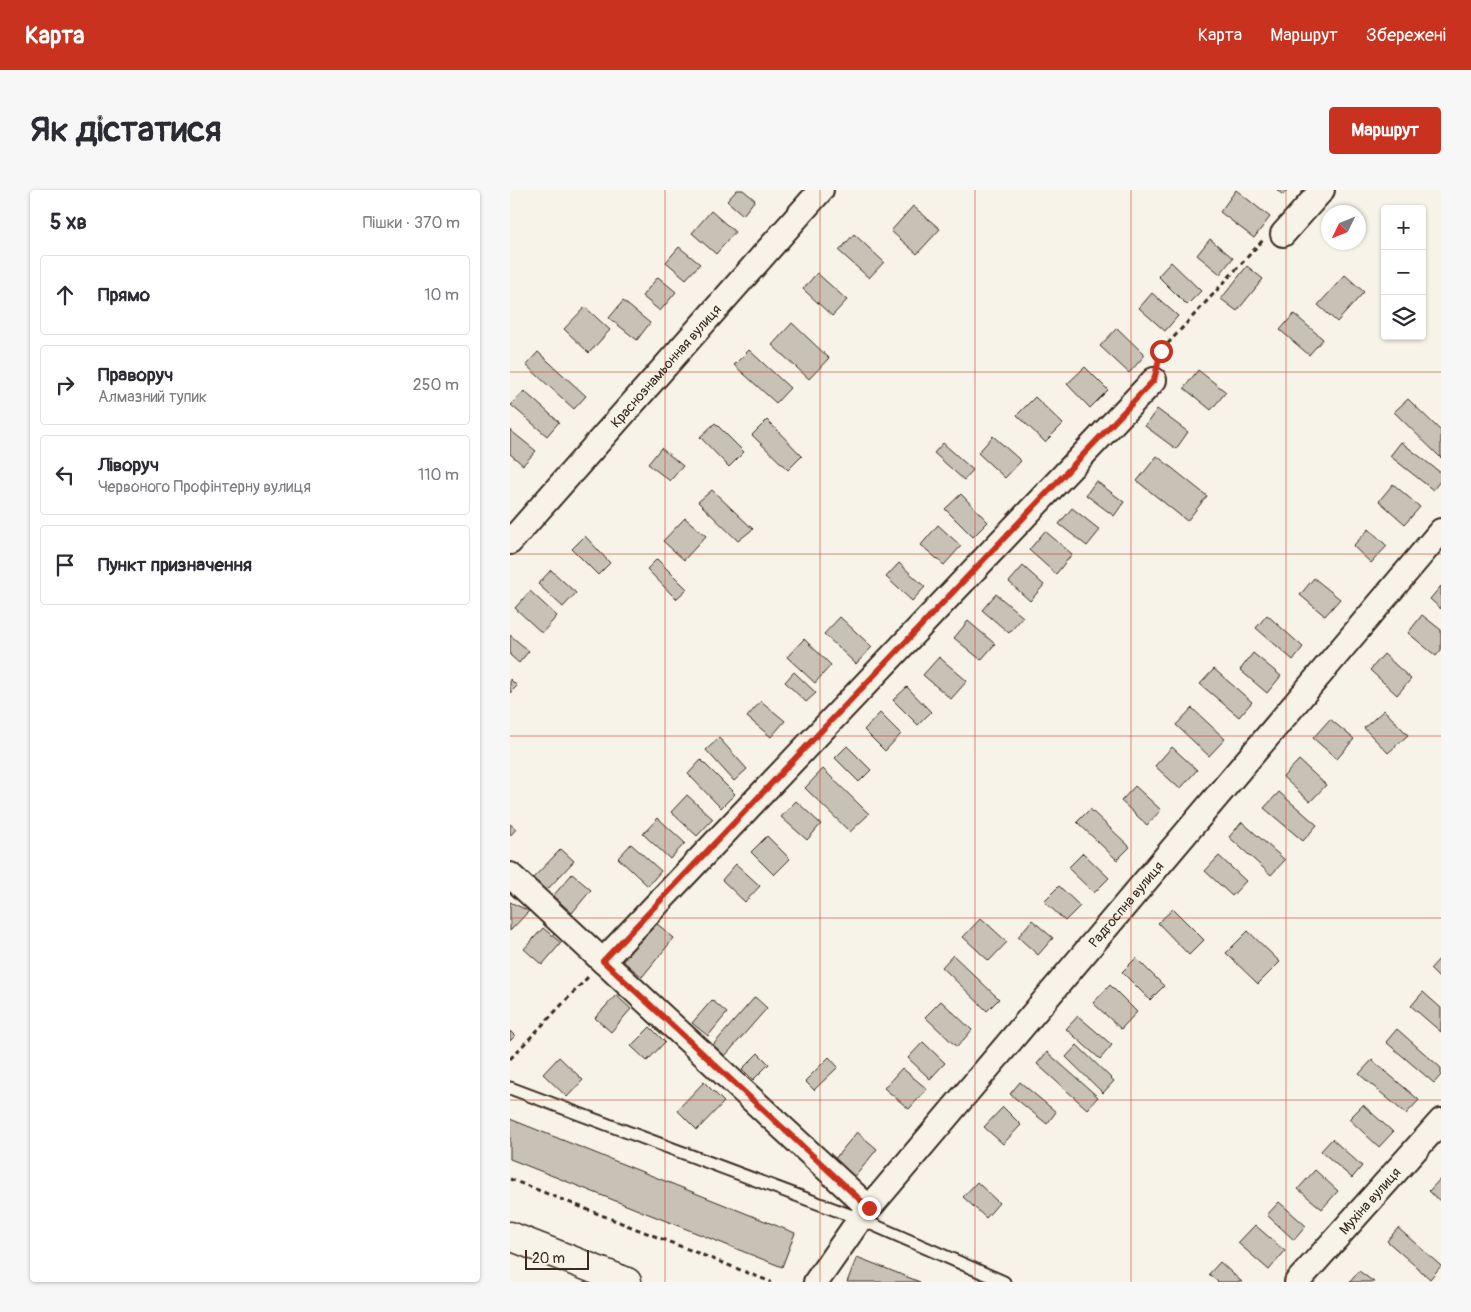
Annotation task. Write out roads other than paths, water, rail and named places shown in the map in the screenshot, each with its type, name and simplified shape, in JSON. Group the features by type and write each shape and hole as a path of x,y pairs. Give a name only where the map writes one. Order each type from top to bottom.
{"main road":[{"path":"510,1236 627,1282"}],"street":[{"name":"Краснознамьонная вулиця","path":"510,542 821,190"},
{"path":"1283,234 1322,190"},
{"path":"603,961 1154,380"},
{"name":"Радгоспна вулиця","path":"816,1282 864,1214 1441,531"},
{"path":"510,874 603,961 864,1214"},
{"name":"Мухіна вулиця","path":"1297,1282 1441,1121"}],"lane":[{"path":"510,1088 864,1214 1004,1282"}]}
